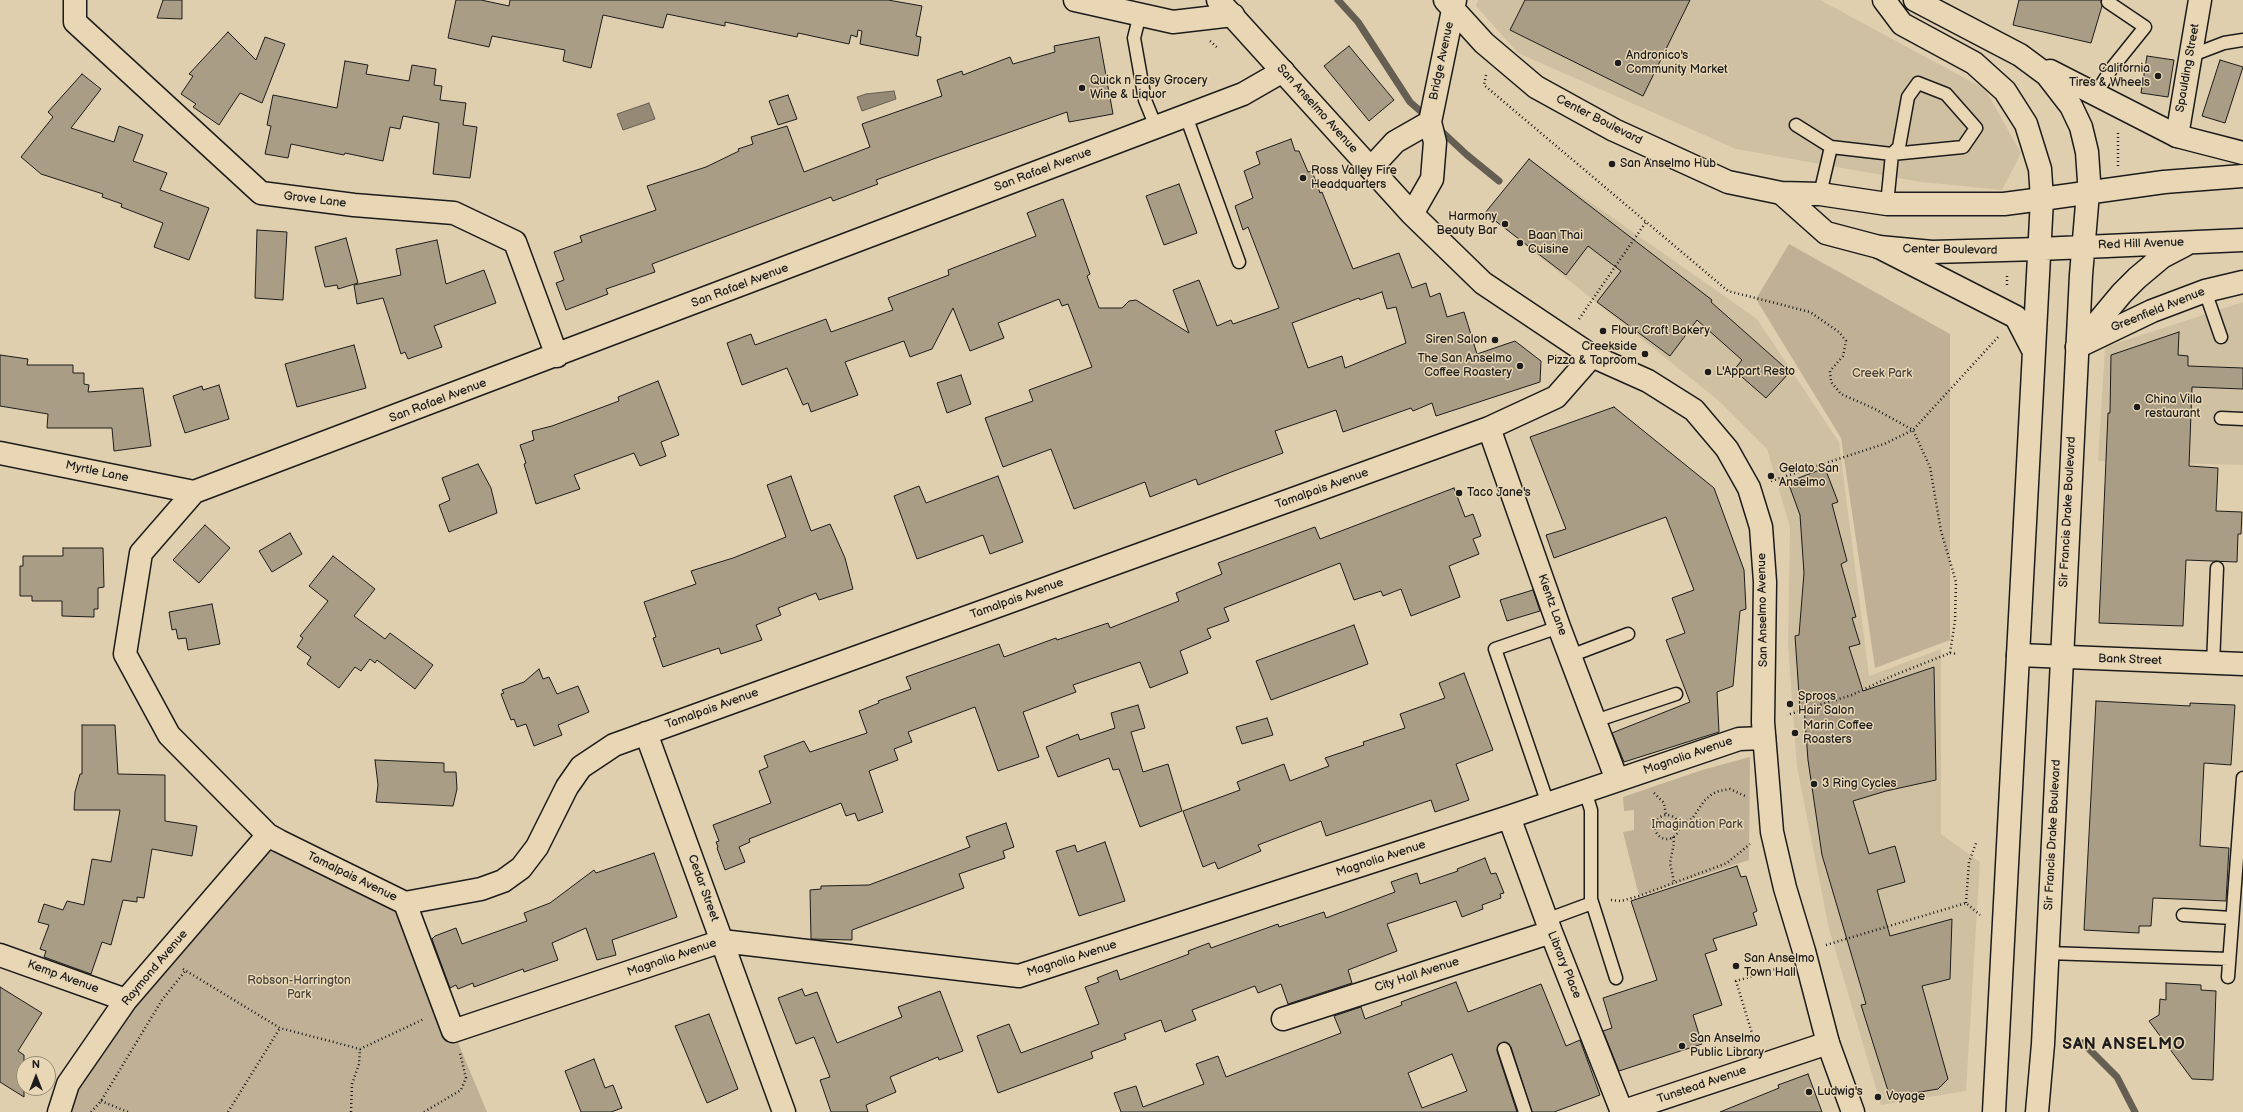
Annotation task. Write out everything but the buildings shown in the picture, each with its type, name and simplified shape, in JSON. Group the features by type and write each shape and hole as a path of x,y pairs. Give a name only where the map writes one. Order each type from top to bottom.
{"street":[{"name":"Grove Lane","path":"75,0 75,22 261,193 354,205 454,213 516,242 557,356"},
{"path":"1075,0 1173,22 1233,16"},
{"name":"San Anselmo Avenue","path":"1218,0 1412,214 1483,283 1592,356 1648,381 1694,410 1727,449 1749,488 1761,527 1765,582 1764,730 1772,832 1785,888 1805,955 1828,1043 1853,1112"},
{"path":"1884,0 1902,24 1974,63 1996,82 2009,96 2020,112 2031,136 2040,169 2042,199 1994,1112"},
{"name":"Spaulding Street","path":"2177,136 2200,0"},
{"name":"Center Boulevard","path":"1451,2 1484,44 1536,87 1614,130 1728,182 1781,193 1820,194 1887,204 2004,204 2042,199"},
{"name":"Bridge Avenue","path":"1412,214 1432,179 1435,142 1430,122 1451,2"},
{"name":"Sir Francis Drake Boulevard","path":"1928,3 2020,55 2057,85 2077,116 2087,152 2088,192 2077,347 2043,1044 2037,1112"},
{"path":"2020,55 2177,136 2243,153"},
{"name":"San Rafael Avenue","path":"194,492 557,356 1156,128 1243,94 1283,71"},
{"path":"1371,168 1395,142 1408,133 1430,122"},
{"path":"2042,199 2184,180 2243,176"},
{"name":"Center Boulevard","path":"1781,193 1826,233 1879,247 1932,252 2039,249"},
{"path":"2077,347 2122,293 2153,263 2172,250 2196,242"},
{"name":"Red Hill Avenue","path":"2039,249 2196,242 2238,242"},
{"path":"1879,247 2016,317 2033,348"},
{"name":"Greenfield Avenue","path":"2077,347 2131,319 2205,291 2243,282"},
{"name":"Tamalpais Avenue","path":"194,492 141,553 125,654 168,735 268,835 405,903 481,889 503,881 521,868 537,847 563,793 581,768 614,745 1489,428 1556,397 1592,356"},
{"name":"Kientz Lane","path":"1489,428 1559,627 1617,780"},
{"name":"Myrtle Lane","path":"0,453 194,492"},
{"name":"Bank Street","path":"2018,656 2243,664"},
{"name":"Magnolia Avenue","path":"454,1031 722,941 1020,976 1509,817 1764,730"},
{"name":"Cedar Street","path":"646,733 784,1112"},
{"name":"Library Place","path":"1509,817 1549,926 1622,1112"},
{"name":"Raymond Avenue","path":"59,1112 68,1084 126,1000 268,835"},
{"path":"405,903 444,1009 454,1031"},
{"name":"City Hall Avenue","path":"1283,1019 1549,926"},
{"name":"Kemp Avenue","path":"0,955 126,1000"},
{"name":"Tunstead Avenue","path":"1622,1112 1828,1043"}],"lane":[{"path":"2095,95 2112,68 2145,27 2108,2"},
{"path":"1140,14 1134,38 1145,100 1156,128"},
{"path":"2190,56 2224,43 2243,40"},
{"path":"1796,125 1831,147 1892,154 1963,147 1976,128 1946,94 1918,83 1908,98 1899,147 1892,154 1887,204"},
{"path":"1186,116 1239,262"},
{"path":"1820,194 1831,147"},
{"path":"2205,291 2221,337"},
{"path":"2221,418 2243,419"},
{"path":"2213,664 2217,568"},
{"path":"1548,804 1495,649 1559,627"},
{"path":"1570,656 1628,634"},
{"path":"1595,721 1676,694"},
{"path":"2228,977 2243,778"},
{"path":"1585,791 1591,810 1592,901 1616,978"},
{"path":"1549,926 1592,901"},
{"path":"2183,915 2232,918"},
{"path":"2047,953 2229,959"},
{"path":"1504,1049 1526,1112"}],"path":[{"path":"1484,85 1728,291 1810,312 1839,332 1846,340 1843,356 1830,371 1831,382 1841,394 1873,408 1913,430 1930,467 1941,531 1956,582 1955,621 1950,653"},
{"path":"2118,128 2118,167"},
{"path":"2111,161 2118,161"},
{"path":"1566,339 1646,222"},
{"path":"1749,488 1884,444 1913,430 2016,317"},
{"path":"1764,730 1852,695 1892,676 1950,653 1958,654"},
{"path":"1679,824 1692,819 1704,801 1712,794 1719,791 1730,789 1753,800 1769,802"},
{"path":"1673,837 1661,837 1656,831 1656,824 1659,818 1666,815 1674,817 1679,824 1678,831 1673,837 1674,843 1670,863 1674,882"},
{"path":"1592,901 1621,901 1726,863 1751,843 1772,832"},
{"path":"1966,903 1969,862 1976,843"},
{"path":"1966,903 1985,919 2004,925"},
{"path":"1762,1065 1736,981 1805,955 1966,903"},
{"path":"163,957 280,1028 360,1049 444,1009"},
{"path":"91,1112 101,1101 147,1023 186,970"},
{"path":"228,1112 280,1028"},
{"path":"424,1112 460,1090 466,1078 454,1031"},
{"path":"351,1112 352,1084 359,1064 360,1049"},
{"path":"101,1101 128,1112"}],"shaded area":[{"path":"1478,0 1820,0 1985,89 2021,153 2002,190 1921,182 1736,149 1518,53 1476,6"},
{"path":"894,91 896,99 862,111 857,97 866,94"},
{"path":"649,103 655,119 623,130 617,114"},
{"path":"1529,159 1757,319 1839,442 1869,676 1941,649 1941,834 1980,862 1966,1091 1881,1105 1829,929 1797,767 1788,645 1790,527 1767,449 1719,401 1485,213"},
{"path":"2243,302 2243,465 2098,461 2105,347"}],"green space":[{"name":"Creek Park","path":"1789,244 1950,334 1950,640 1875,668 1841,438 1756,299"},
{"name":"Imagination Park","path":"1750,757 1749,860 1639,896 1623,832 1634,830 1634,810 1624,811 1623,797 1702,770"},
{"name":"Robson-Harrington Park","path":"268,835 405,903 444,1009 487,1112 59,1112 68,1084"}],"waterway":[{"path":"1338,0 1358,22 1410,102 1427,117"},
{"path":"1437,127 1467,155 1499,181"},
{"path":"2083,1043 2117,1077 2135,1112"}],"place":[{"name":"Andronico's Community Market","path":"1618,63"},
{"name":"California Tires & Wheels","path":"2158,76"},
{"name":"Quick n Easy Grocery Wine & Liquor","path":"1082,88"},
{"name":"San Anselmo Hub","path":"1612,164"},
{"name":"Ross Valley Fire Headquarters","path":"1303,178"},
{"name":"Harmony Beauty Bar","path":"1505,224"},
{"name":"Baan Thai Cuisine","path":"1520,243"},
{"name":"Flour Craft Bakery","path":"1603,331"},
{"name":"Siren Salon","path":"1495,340"},
{"name":"Creekside Pizza & Taproom","path":"1645,354"},
{"name":"The San Anselmo Coffee Roastery","path":"1520,366"},
{"name":"L'Appart Resto","path":"1708,372"},
{"name":"China Villa restaurant","path":"2137,407"},
{"name":"Gelato San Anselmo","path":"1771,476"},
{"name":"Taco Jane's","path":"1459,493"},
{"name":"Sproos Hair Salon","path":"1790,704"},
{"name":"Marin Coffee Roasters","path":"1795,733"},
{"name":"3 Ring Cycles","path":"1814,784"},
{"name":"San Anselmo Town Hall","path":"1736,966"},
{"name":"San Anselmo Public Library","path":"1682,1046"},
{"name":"Ludwig's","path":"1809,1092"},
{"name":"Voyage","path":"1878,1097"}],"district":[{"name":"SAN ANSELMO","path":"2124,1045"}]}
